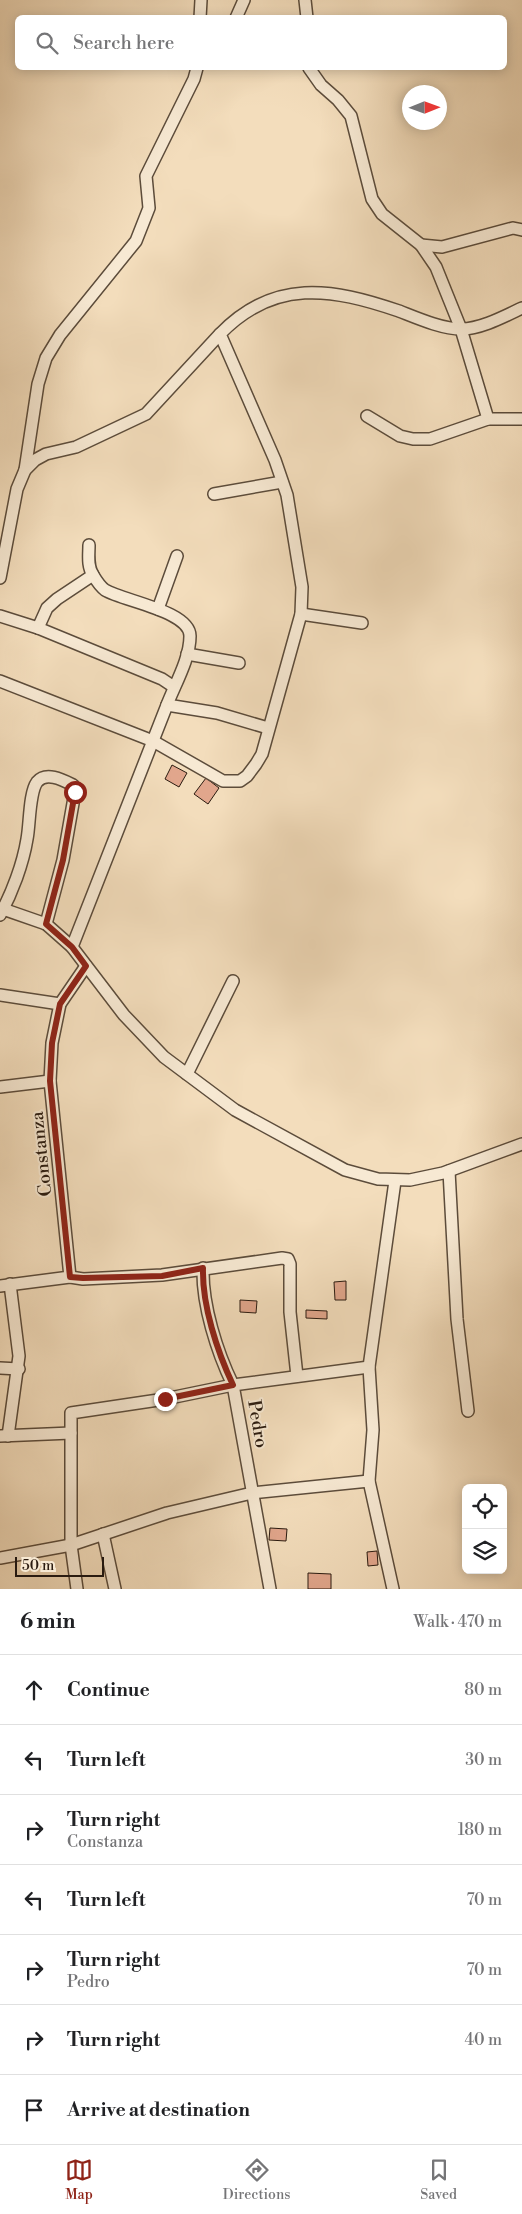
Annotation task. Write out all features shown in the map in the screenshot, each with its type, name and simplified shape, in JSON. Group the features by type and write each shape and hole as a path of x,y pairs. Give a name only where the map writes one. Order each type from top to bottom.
{"street":[{"path":"200,15 201,0"},
{"path":"237,15 244,0"},
{"path":"306,0 307,15"},
{"path":"194,80 196,70"},
{"path":"0,578 17,489 25,470 38,384 46,358 60,335 136,241 149,208 146,176 194,80 202,70"},
{"path":"310,70 321,85 338,100 351,116 372,200 382,214 421,245 436,267 461,329 488,419"},
{"path":"421,245 442,247 513,228 522,230"},
{"path":"25,470 46,454 76,447 146,414 235,318 262,302 318,291 340,294 430,322 461,329 495,321 522,308"},
{"path":"0,681 153,741 223,780 240,781 247,776 262,754 301,614 302,587 296,538 275,460 220,334"},
{"path":"367,416 400,436 413,439 430,439 488,419 522,419"},
{"path":"214,494 282,482"},
{"path":"72,947 168,705 187,654 190,636 189,630 184,623 158,609 104,589 92,574 89,563 89,545"},
{"path":"158,609 177,556"},
{"path":"38,628 46,608 92,574"},
{"path":"301,614 362,623"},
{"path":"0,616 38,628 162,679 174,687"},
{"path":"187,654 239,663"},
{"path":"168,705 210,711 268,728"},
{"path":"46,924 63,860 75,792 73,785 57,778 43,778 36,783 27,840 16,876 1,911 46,924 72,947 124,1015 164,1057 235,1110 345,1170 378,1179 410,1180 449,1171 522,1144"},
{"name":"Constanza","path":"70,1277 50,1081 52,1043 60,1004 86,966"},
{"path":"187,1074 233,981"},
{"path":"0,995 60,1004"},
{"path":"0,1087 50,1081"},
{"path":"449,1171 457,1319 468,1411"},
{"path":"394,1589 369,1481 373,1430 370,1367 396,1181"},
{"path":"71,1433 4,1436 19,1369 5,1285 70,1277 162,1276 203,1268 282,1258 288,1260 290,1264 290,1312 297,1376"},
{"name":"Pedro","path":"203,1268 203,1280 212,1328 233,1385 270,1589"},
{"path":"77,1589 71,1545 71,1413 165,1399 233,1385 370,1367"},
{"path":"0,1368 19,1369"},
{"path":"0,1558 71,1545 167,1513 252,1493 369,1481"},
{"path":"103,1534 115,1589"}],"building":[{"path":"172,765 187,773 179,787 165,779"},
{"path":"206,778 219,788 208,804 194,794"},
{"path":"346,1281 346,1300 335,1300 334,1282"},
{"path":"240,1300 257,1301 256,1313 240,1312"},
{"path":"306,1310 327,1311 327,1319 306,1318"},
{"path":"270,1528 287,1529 286,1541 269,1540"},
{"path":"377,1551 378,1565 368,1566 367,1552"},
{"path":"308,1573 331,1574 331,1589 308,1589"}],"route":[{"path":"75,792 63,860 46,924 72,947 86,966 60,1004 52,1043 50,1081 70,1277 125,1278 162,1276 203,1268 203,1280 212,1328 233,1385 165,1399"}]}
